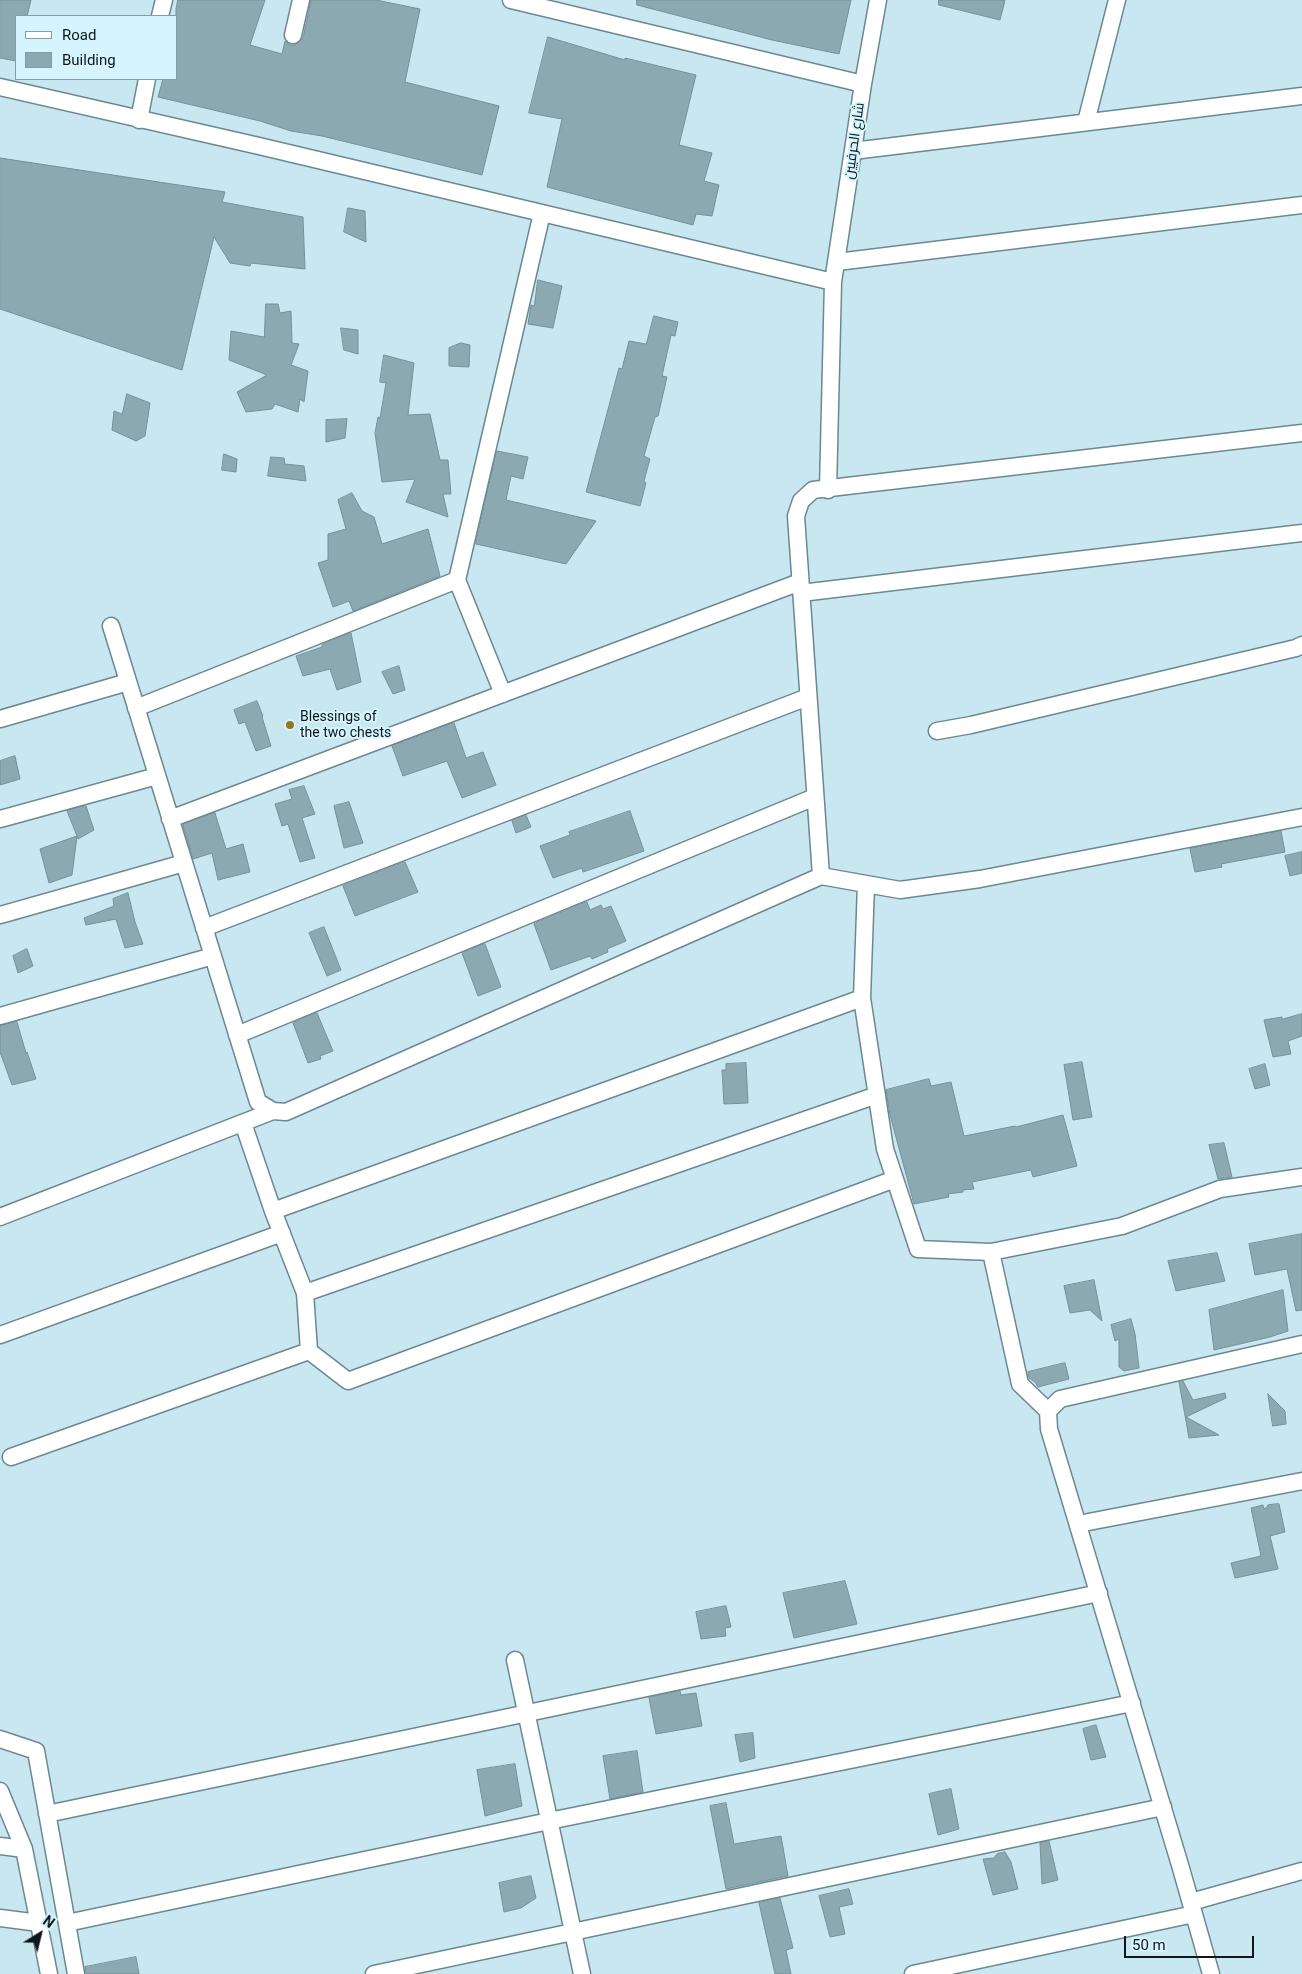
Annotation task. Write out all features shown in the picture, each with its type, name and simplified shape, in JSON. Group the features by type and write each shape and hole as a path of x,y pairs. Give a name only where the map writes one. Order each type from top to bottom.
{"street":[{"path":"160,15 164,0"},
{"path":"293,35 301,0"},
{"path":"512,0 863,84"},
{"name":"شارع الحرفيين","path":"828,490 833,282 863,84 878,0"},
{"path":"1086,122 1117,0"},
{"path":"139,120 147,80"},
{"path":"0,88 833,282"},
{"path":"853,151 1302,96"},
{"path":"837,262 1302,205"},
{"path":"503,694 457,580 542,213"},
{"path":"821,876 796,516 801,501 814,490 828,490 1302,433"},
{"path":"170,819 503,694 800,587 1302,534"},
{"path":"136,708 457,580"},
{"path":"110,626 258,1102 272,1111"},
{"path":"937,731 971,726 1302,645"},
{"path":"0,719 128,682"},
{"path":"204,928 808,697"},
{"path":"0,819 157,776"},
{"path":"237,1035 816,797"},
{"path":"0,1217 272,1111 286,1112 821,876 900,890 980,879 1302,817"},
{"path":"0,915 184,863"},
{"path":"866,884 862,998 885,1149 918,1249 991,1252 1122,1226 1220,1189 1302,1177"},
{"path":"0,1016 213,956"},
{"path":"274,1211 862,998"},
{"path":"306,1293 877,1095"},
{"path":"243,1123 282,1233 306,1293 309,1351 348,1381 895,1179"},
{"path":"0,1335 282,1233"},
{"path":"991,1252 1020,1384 1048,1411"},
{"path":"1211,1974 1132,1703 1048,1429 1048,1411 1060,1399 1302,1344"},
{"path":"11,1457 309,1351"},
{"path":"1078,1524 1302,1481"},
{"path":"47,1814 1099,1593"},
{"path":"516,1660 582,1974"},
{"path":"67,1923 549,1821 1132,1703"},
{"path":"0,1739 36,1751 76,1974"},
{"path":"0,1791 24,1849 50,1974"},
{"path":"374,1974 1163,1807"},
{"path":"0,1846 24,1849"},
{"path":"913,1974 1192,1908 1302,1871"},
{"path":"0,1918 39,1923"}],"building":[{"path":"0,0 31,0 27,15 15,15 15,61 0,58"},
{"path":"178,0 265,0 250,45 282,54 285,41 290,45 295,45 303,38 311,0 376,0 420,9 405,82 499,106 482,175 322,136 291,131 260,121 158,97 163,80 178,80 178,15 176,15"},
{"path":"637,0 851,0 839,54 772,40 637,5"},
{"path":"939,0 1005,0 1000,20 939,5"},
{"path":"548,37 625,60 625,58 696,75 679,145 712,153 704,181 719,185 712,216 696,214 693,225 547,187 562,119 529,113"},
{"path":"0,158 225,192 222,202 303,217 305,269 251,263 250,266 230,263 214,237 182,370 0,309"},
{"path":"348,208 365,211 366,242 344,232"},
{"path":"538,280 562,286 553,328 528,324 531,305 534,306"},
{"path":"266,304 278,304 280,313 291,311 292,343 299,344 291,365 308,371 304,402 300,399 298,412 275,404 272,409 246,412 237,392 267,375 229,360 231,331 264,337"},
{"path":"654,316 678,322 675,336 671,335 662,376 667,377 658,416 655,417 644,456 650,459 640,506 586,492 619,368 622,369 629,341 646,344"},
{"path":"341,328 358,330 358,354 344,350"},
{"path":"461,343 470,345 469,367 449,366 449,348"},
{"path":"384,355 414,363 408,415 430,414 440,460 448,460 451,494 443,494 448,517 406,502 415,479 382,482 375,433 378,417 380,418 386,383 380,382"},
{"path":"127,394 150,403 145,436 136,441 112,430 114,411 122,414"},
{"path":"347,419 345,438 326,442 326,420"},
{"path":"497,451 528,457 523,479 511,476 506,500 596,521 566,564 476,544"},
{"path":"224,454 237,459 236,472 222,470"},
{"path":"271,457 284,458 285,464 304,466 306,481 268,476"},
{"path":"352,493 362,511 374,517 382,544 428,529 440,576 353,611 349,601 333,607 318,563 328,560 328,534 346,529 338,500"},
{"path":"351,633 361,682 337,690 330,669 303,676 296,656 322,647 322,645"},
{"path":"399,666 405,690 393,694 382,672"},
{"path":"257,701 271,746 256,751 245,722 239,724 234,710"},
{"path":"454,723 466,758 483,752 496,785 462,798 447,761 403,776 392,746"},
{"path":"15,756 20,779 0,785 0,761"},
{"path":"304,786 315,814 302,818 315,858 300,862 288,824 282,826 275,804 292,799 289,790"},
{"path":"349,802 363,843 344,848 334,806"},
{"path":"86,806 94,830 78,839 67,811"},
{"path":"630,811 644,851 583,872 582,868 553,878 540,846 570,835 569,832"},
{"path":"215,813 226,849 243,844 250,872 218,880 212,853 193,859 183,825"},
{"path":"526,815 531,827 516,833 512,821"},
{"path":"1281,831 1285,852 1221,864 1222,867 1195,872 1190,849"},
{"path":"77,836 72,875 49,883 40,849"},
{"path":"1302,852 1302,873 1290,876 1285,856"},
{"path":"405,862 418,892 355,916 343,886"},
{"path":"128,893 143,944 125,948 116,919 86,925 84,918 114,906 113,899"},
{"path":"587,902 590,910 601,905 603,909 611,906 626,941 607,949 608,952 592,959 590,956 551,970 534,924"},
{"path":"324,927 341,970 327,976 309,933"},
{"path":"485,944 501,987 478,996 462,953"},
{"path":"27,949 33,966 18,973 13,956"},
{"path":"317,1013 333,1051 320,1056 321,1059 308,1063 293,1023"},
{"path":"1302,1014 1302,1036 1288,1041 1291,1054 1273,1057 1264,1020 1282,1017 1282,1019"},
{"path":"17,1022 36,1079 12,1085 0,1052 0,1026"},
{"path":"1082,1062 1092,1117 1073,1120 1064,1065"},
{"path":"746,1063 748,1103 724,1104 722,1070 726,1070 726,1064"},
{"path":"1265,1064 1270,1085 1255,1089 1249,1069"},
{"path":"929,1079 931,1086 951,1082 964,1136 1016,1127 1063,1115 1077,1166 1033,1177 1031,1170 972,1182 974,1189 948,1194 949,1197 914,1204 890,1115 886,1090"},
{"path":"1224,1143 1232,1177 1218,1179 1209,1145"},
{"path":"1302,1234 1302,1310 1296,1311 1287,1269 1255,1275 1249,1244"},
{"path":"1217,1253 1225,1281 1176,1291 1168,1261"},
{"path":"1094,1280 1102,1321 1090,1310 1070,1313 1064,1286"},
{"path":"1283,1290 1288,1331 1214,1350 1209,1310"},
{"path":"1131,1319 1135,1334 1139,1368 1124,1371 1119,1367 1119,1339 1115,1341 1111,1325"},
{"path":"1065,1363 1069,1379 1038,1387 1029,1378 1028,1372"},
{"path":"1183,1381 1193,1400 1225,1393 1226,1398 1186,1417 1219,1435 1189,1438 1179,1382"},
{"path":"1268,1394 1285,1411 1286,1424 1273,1426"},
{"path":"1279,1504 1285,1532 1270,1536 1278,1569 1235,1578 1231,1563 1261,1556 1251,1508 1263,1505 1264,1509 1268,1505"},
{"path":"845,1581 857,1624 794,1638 783,1593"},
{"path":"726,1606 731,1627 725,1628 726,1636 701,1639 696,1612"},
{"path":"680,1691 681,1695 696,1693 702,1726 656,1734 649,1698"},
{"path":"1096,1725 1106,1757 1091,1760 1083,1729"},
{"path":"753,1733 755,1758 740,1762 735,1735"},
{"path":"637,1751 643,1792 610,1799 603,1756"},
{"path":"515,1764 522,1806 485,1816 477,1770"},
{"path":"951,1789 959,1829 938,1835 929,1794"},
{"path":"726,1803 734,1844 781,1836 788,1876 726,1889 710,1806"},
{"path":"1049,1841 1058,1880 1042,1884 1040,1843"},
{"path":"1005,1852 1011,1862 1018,1889 993,1895 983,1859 994,1858 997,1854"},
{"path":"531,1876 536,1898 521,1908 504,1912 499,1883"},
{"path":"849,1889 853,1904 839,1907 845,1934 830,1937 819,1896"},
{"path":"780,1898 793,1948 786,1950 791,1974 775,1974 759,1903"},
{"path":"136,1957 139,1974 86,1974 85,1967"}],"place":[{"name":"Blessings of the two chests","path":"290,725"}]}
